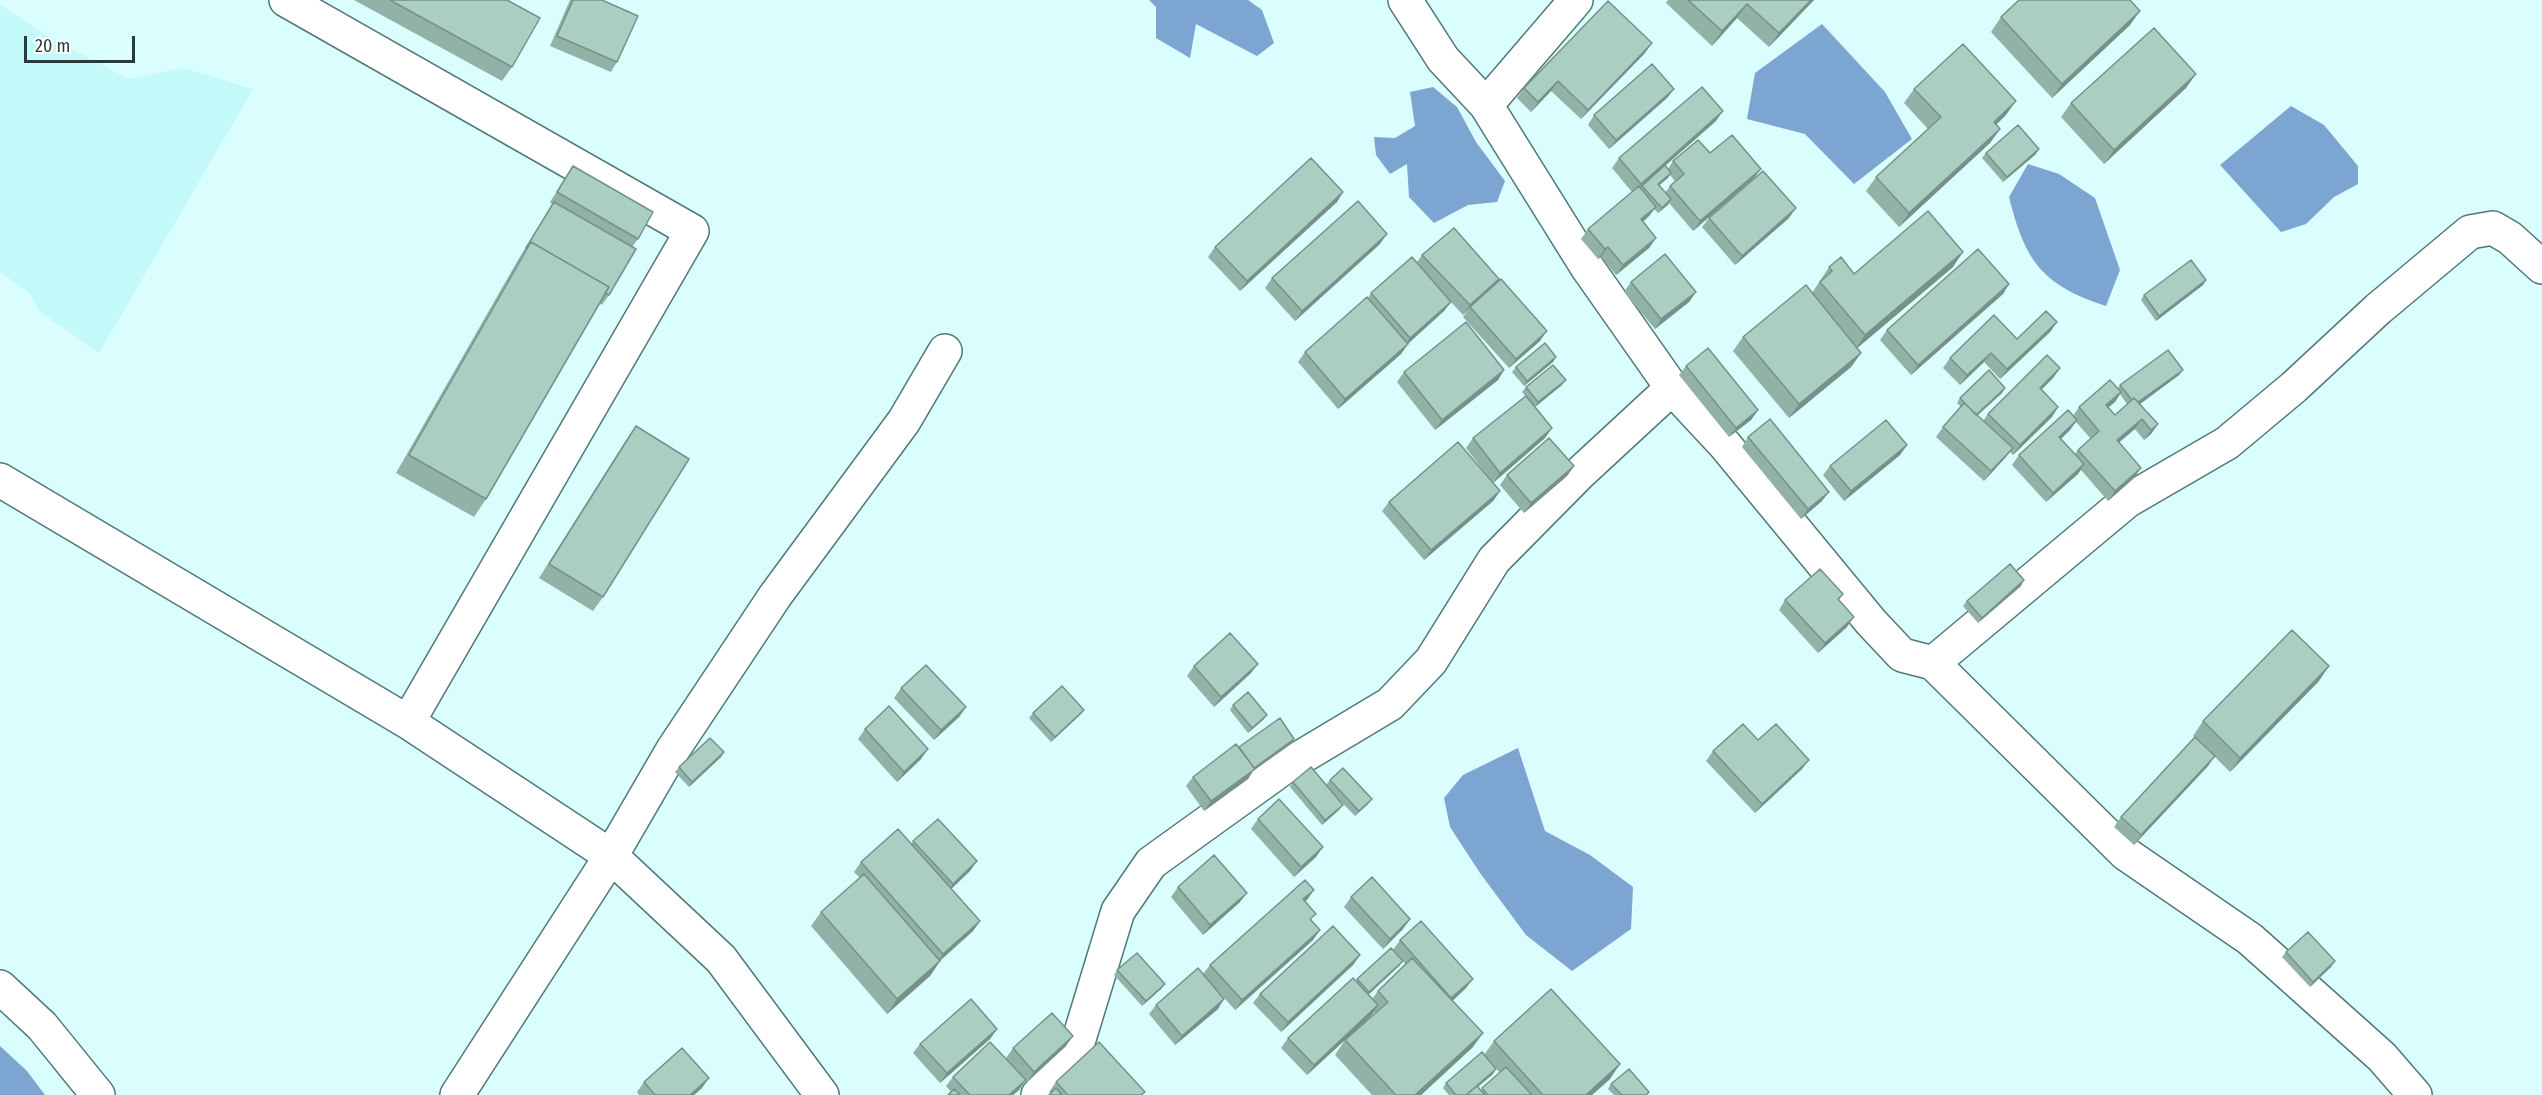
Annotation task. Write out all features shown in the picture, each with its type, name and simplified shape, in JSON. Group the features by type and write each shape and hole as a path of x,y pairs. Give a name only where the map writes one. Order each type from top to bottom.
{"street":[{"path":"286,0 692,231 408,722"},
{"path":"1405,0 1443,59 1486,105 1587,267 1672,388 1732,453 1870,622 1902,655 1934,663 2126,854 2250,939 2382,1057 2415,1095"},
{"path":"1486,105 1576,0"},
{"path":"1934,663 2127,501 2227,443 2294,387 2378,309 2470,232 2493,228 2510,238 2542,267"},
{"path":"457,1095 611,856 672,751 775,596 904,421 945,351"},
{"path":"1038,1095 1059,1074 1079,1040 1118,911 1151,863 1283,768 1390,704 1431,661 1494,560 1579,474 1672,388"},
{"path":"0,480 408,722 474,768 611,856 721,959 822,1095"},
{"path":"0,987 42,1026 98,1095"}],"shaded area":[{"path":"1149,0 1248,0 1262,10 1274,43 1257,56 1196,24 1190,58 1156,38 1156,7"},
{"path":"0,5 54,40 129,79 184,68 253,89 99,353 39,311 30,293 0,272"},
{"path":"1822,24 1885,92 1912,139 1854,184 1805,134 1747,119 1755,73"},
{"path":"1433,87 1457,107 1476,142 1505,181 1497,202 1468,205 1434,223 1409,197 1407,164 1390,174 1376,155 1374,137 1395,138 1415,126 1410,92"},
{"path":"2291,106 2324,125 2358,166 2358,184 2334,197 2306,224 2281,232 2220,165"},
{"path":"2028,164 2059,174 2095,198 2120,270 2106,306 2084,298 2051,279 2030,254 2015,219 2009,197"},
{"path":"1518,748 1545,831 1590,855 1633,887 1631,929 1572,971 1526,935 1480,873 1450,827 1444,798 1463,775"},
{"path":"0,1046 27,1071 45,1095 0,1095"}],"building":[{"path":"390,0 507,0 540,18 512,67"},
{"path":"573,0 602,0 638,16 617,62 557,36"},
{"path":"1688,0 1811,0 1779,33 1747,4 1722,31"},
{"path":"2019,0 2130,0 2140,11 2062,84 2001,17"},
{"path":"1608,1 1652,43 1588,110 1558,81 1538,102 1524,88"},
{"path":"2154,28 2196,74 2114,150 2071,103"},
{"path":"1963,44 2016,101 1994,122 2000,129 1909,213 1876,177 1941,117 1914,89"},
{"path":"1652,64 1674,89 1616,140 1594,115"},
{"path":"1702,87 1723,111 1641,184 1619,158"},
{"path":"2018,125 2039,149 2007,177 1986,153"},
{"path":"1732,135 1761,169 1700,221 1670,186 1684,174 1673,161 1698,140 1710,153"},
{"path":"1311,158 1343,192 1247,281 1215,247"},
{"path":"1665,165 1671,173 1658,184 1671,199 1662,208 1642,186"},
{"path":"573,166 653,212 638,239 557,192"},
{"path":"1763,171 1796,208 1742,256 1709,218"},
{"path":"1639,186 1656,207 1641,219 1656,238 1623,265 1588,229"},
{"path":"1358,201 1387,234 1302,311 1272,278"},
{"path":"554,202 636,249 609,295 605,293 609,287 531,242 526,248"},
{"path":"1928,211 1963,252 1865,335 1820,282 1832,271 1829,267 1841,257 1854,274"},
{"path":"1454,228 1499,279 1470,305 1422,255"},
{"path":"531,242 609,287 486,499 409,455"},
{"path":"1978,249 2009,284 1918,365 1887,330"},
{"path":"1665,254 1696,292 1661,319 1631,282"},
{"path":"1412,257 1451,302 1410,338 1371,293"},
{"path":"2191,260 2206,280 2159,316 2144,295"},
{"path":"1501,279 1547,331 1516,359 1470,307"},
{"path":"1806,285 1861,353 1799,404 1743,337"},
{"path":"1367,297 1408,344 1345,399 1305,352"},
{"path":"2046,311 2057,322 2007,369 1991,353 1967,375 1950,358 1994,315 2017,339"},
{"path":"1466,322 1504,370 1442,420 1404,372"},
{"path":"1545,343 1556,357 1527,381 1516,367"},
{"path":"1708,348 1758,410 1736,428 1686,366"},
{"path":"2168,350 2183,370 2138,402 2134,398 2132,400 2120,385"},
{"path":"2047,355 2060,368 2040,388 2058,407 2020,445 1988,414"},
{"path":"1553,365 1566,380 1538,402 1526,387"},
{"path":"1989,370 2005,388 1976,415 1960,398"},
{"path":"2110,380 2121,392 2106,405 2115,415 2134,398 2158,424 2151,430 2142,419 2117,440 2141,468 2115,491 2078,450 2099,431 2079,407"},
{"path":"1526,396 1552,428 1500,473 1473,438"},
{"path":"1964,403 2013,448 1991,471 1943,427"},
{"path":"2068,410 2077,420 2059,437 2084,464 2053,493 2019,455"},
{"path":"1770,419 1829,492 1808,509 1748,437"},
{"path":"1886,420 1907,445 1851,491 1830,466"},
{"path":"636,426 689,459 603,597 549,564"},
{"path":"1549,438 1574,466 1531,503 1507,475"},
{"path":"1458,442 1500,491 1431,550 1389,502"},
{"path":"2010,564 2024,580 1982,618 1967,601"},
{"path":"1820,569 1843,594 1838,599 1854,617 1825,643 1785,600"},
{"path":"2292,630 2329,666 2240,758 2203,721"},
{"path":"1230,633 1258,664 1221,697 1194,666"},
{"path":"926,665 966,707 941,730 901,688"},
{"path":"1062,686 1084,710 1055,737 1033,713"},
{"path":"1248,692 1267,715 1252,728 1233,705"},
{"path":"889,706 928,749 904,772 865,729"},
{"path":"1280,718 1294,739 1254,768 1239,747"},
{"path":"1743,724 1758,740 1776,724 1809,760 1762,804 1713,751"},
{"path":"2195,737 2215,756 2141,835 2121,817"},
{"path":"710,738 724,752 692,782 679,767"},
{"path":"1236,744 1255,769 1211,801 1193,777"},
{"path":"1311,767 1343,805 1325,820 1293,782"},
{"path":"1343,768 1372,799 1359,811 1330,780"},
{"path":"1279,799 1323,847 1301,867 1258,819"},
{"path":"938,819 977,861 953,884 913,841"},
{"path":"898,829 980,921 943,954 861,862"},
{"path":"1214,855 1247,893 1210,925 1178,887"},
{"path":"864,874 940,961 897,999 821,912"},
{"path":"1372,877 1410,919 1390,939 1351,897"},
{"path":"1305,880 1314,890 1303,899 1316,914 1310,919 1320,930 1242,1000 1210,965"},
{"path":"1421,921 1473,979 1451,998 1400,940"},
{"path":"1333,926 1360,955 1288,1022 1260,994"},
{"path":"2308,932 2335,961 2313,982 2286,952"},
{"path":"1391,948 1403,961 1369,992 1357,979"},
{"path":"1137,953 1165,984 1146,1001 1117,970"},
{"path":"1412,958 1483,1033 1415,1095 1396,1095 1345,1040 1388,1002 1378,991"},
{"path":"1198,968 1224,999 1182,1036 1156,1005"},
{"path":"1353,978 1378,1005 1314,1065 1288,1038"},
{"path":"1551,989 1620,1064 1586,1095 1543,1095 1494,1041"},
{"path":"971,999 997,1029 947,1073 920,1044"},
{"path":"1052,1013 1073,1036 1034,1072 1013,1048"},
{"path":"990,1042 1026,1080 1009,1095 970,1095 953,1077"},
{"path":"1099,1042 1145,1092 1141,1095 1068,1095 1056,1082"},
{"path":"682,1048 709,1078 690,1095 655,1095 644,1082"},
{"path":"1482,1052 1496,1069 1466,1095 1456,1095 1446,1083"},
{"path":"1506,1067 1532,1095 1488,1095 1482,1088"},
{"path":"1629,1069 1649,1092 1646,1095 1622,1095 1611,1084"},
{"path":"1477,1086 1485,1095 1466,1095"},
{"path":"1056,1088 1062,1095 1049,1095"},
{"path":"954,1089 960,1095 948,1095"}]}
